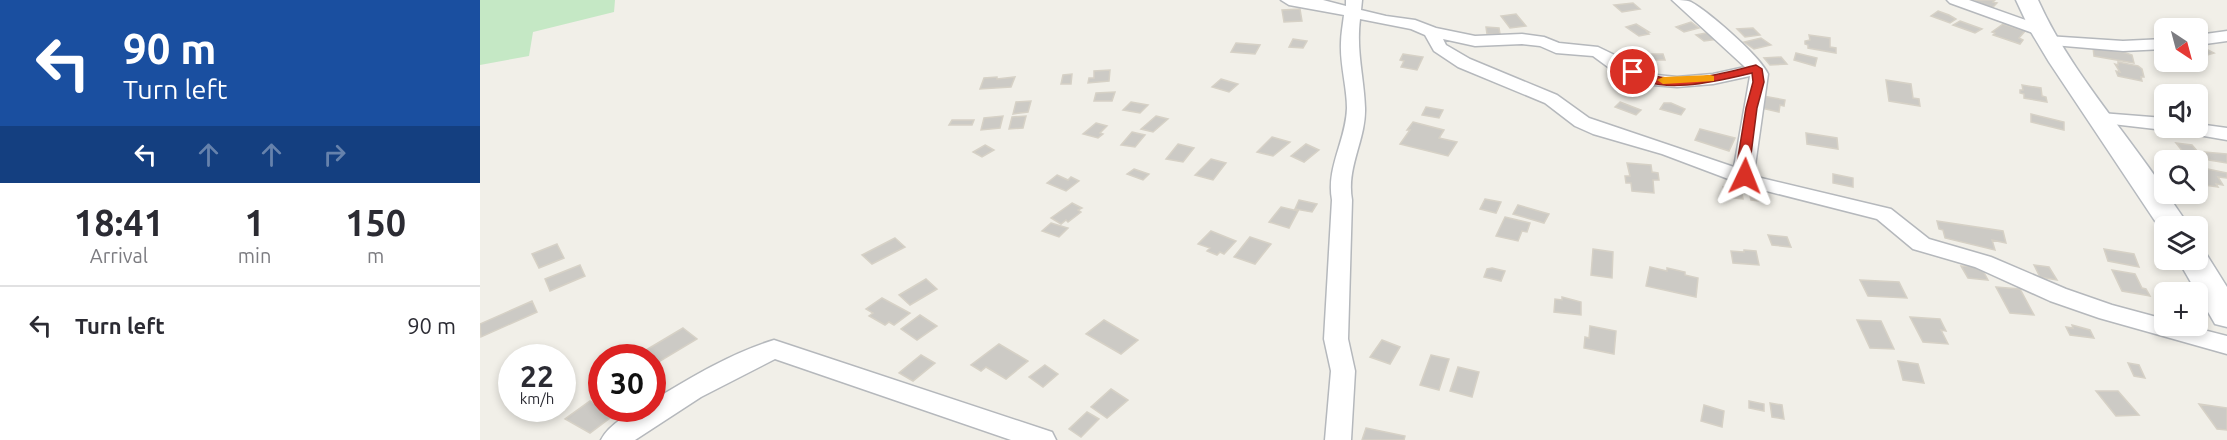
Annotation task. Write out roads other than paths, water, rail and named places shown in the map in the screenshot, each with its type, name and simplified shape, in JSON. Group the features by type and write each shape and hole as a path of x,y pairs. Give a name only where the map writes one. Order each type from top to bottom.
{"street":[{"path":"1289,0 1355,5 1384,21 1415,25 1431,32 1475,41 1522,39 1544,42 1556,48 1598,52 1614,63 1653,80 1677,82 1713,79 1756,69"},
{"path":"1680,0 1730,42 1756,69 1758,82 1751,108 1743,170 1745,176 1754,182"},
{"path":"1955,0 2043,36 2123,46 2154,44"},
{"path":"2027,0 2043,36 2167,216"},
{"path":"1338,440 1343,371 1336,339 1342,200 1339,184 1346,150 1354,128 1356,108 1349,44 1355,5"},
{"path":"1431,32 1440,48 1450,54 1495,77 1551,99 1582,122 1600,130 1669,150 1754,182 1884,214 1927,246 1983,262 2058,295 2108,312 2227,345"},
{"path":"2208,39 2227,36"},
{"path":"2101,118 2154,123"},
{"path":"2208,131 2227,134"},
{"path":"2200,270 2227,315"},
{"path":"614,440 651,415 745,361 774,349 1042,440"}]}
